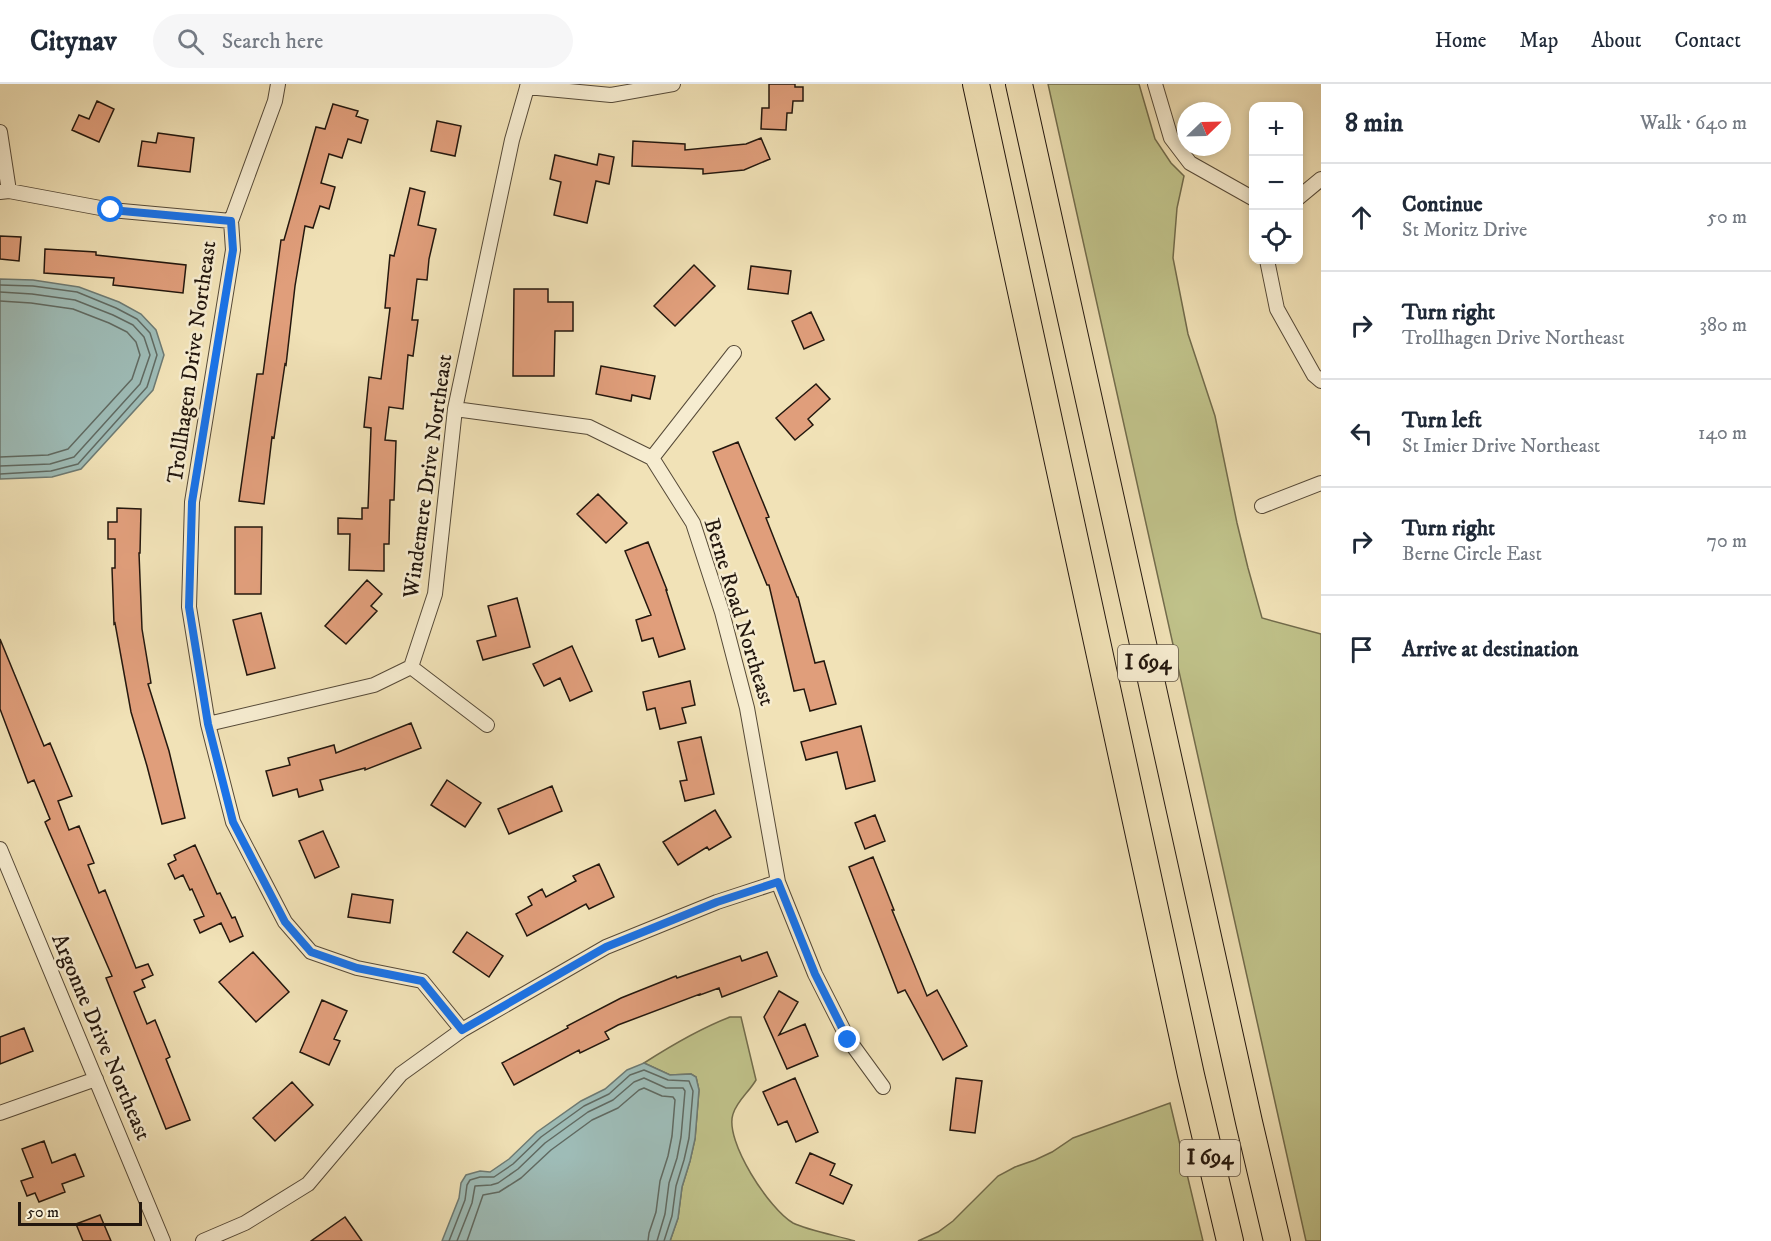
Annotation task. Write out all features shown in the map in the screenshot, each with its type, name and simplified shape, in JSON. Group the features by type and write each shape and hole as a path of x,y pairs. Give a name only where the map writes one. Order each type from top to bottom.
{"highway":[{"name":"I 694","path":"976,84 1189,1063 1230,1241"},
{"name":"I 694","path":"1019,84 1277,1241"}],"street":[{"name":"Trollhagen Drive Northeast","path":"278,84 275,101 231,221 233,250 192,502 189,607 208,724 233,822 285,922 311,952 357,968 422,981 462,1030"},
{"path":"527,86 611,95 673,84"},
{"path":"1155,84 1171,138 1190,163 1249,196"},
{"name":"Windemere Drive Northeast","path":"411,667 435,594 455,409 512,140 527,86"},
{"path":"0,132 4,192 111,210 231,221"},
{"path":"1303,195 1321,180"},
{"path":"1268,264 1276,309 1314,375 1321,381"},
{"path":"455,409 589,427 652,458 734,353"},
{"name":"Berne Road Northeast","path":"652,458 693,523 722,612 747,708 778,882 815,974 848,1040 884,1087"},
{"path":"1262,506 1321,483"},
{"path":"208,724 374,685 411,667 487,725"},
{"name":"Argonne Drive Northeast","path":"0,849 163,1241"},
{"path":"203,1241 245,1223 308,1184 401,1074 462,1030 606,947 717,902 778,882"},
{"path":"0,1113 96,1079"}],"green space":[{"path":"1048,84 1139,84 1155,139 1171,163 1184,176 1177,208 1173,258 1188,334 1215,416 1237,523 1262,618 1321,634 1321,1241 1306,1241"},
{"path":"730,1017 741,1017 756,1080 735,1109 732,1126 735,1141 751,1174 783,1216 793,1223 855,1241 670,1241 678,1218 682,1187 695,1139 699,1090 696,1077 691,1074 670,1075 644,1063 686,1038"},
{"path":"1170,1103 1203,1241 918,1241 938,1232 953,1221 998,1176 1052,1152 1073,1138"}],"water":[{"path":"0,279 33,280 79,287 119,302 141,314 156,330 164,355 153,390 81,469 52,477 0,479"},
{"path":"644,1063 670,1075 691,1074 696,1077 699,1090 695,1139 682,1187 678,1218 670,1241 442,1241 459,1198 461,1183 466,1175 480,1171 490,1172 509,1159 537,1132 581,1101 605,1089 627,1070"}],"building":[{"path":"769,84 795,84 795,87 803,87 803,101 793,101 792,113 787,113 786,130 761,129 762,108 769,108"},
{"path":"97,101 114,109 99,142 72,130 79,115 89,119"},
{"path":"333,104 358,111 356,116 368,120 361,143 348,139 342,158 329,154 321,183 335,187 329,209 320,206 313,228 305,226 286,365 274,438 272,437 264,504 239,501 257,374 263,374 281,240 284,240 316,127 325,129"},
{"path":"437,121 461,126 455,156 431,151"},
{"path":"158,133 194,138 190,172 138,166 142,141 156,143"},
{"path":"761,138 770,159 744,170 703,174 703,169 632,166 633,141 685,144 685,150 746,144"},
{"path":"599,154 614,157 609,184 596,181 587,223 554,215 561,182 550,179 555,155 597,165"},
{"path":"410,188 425,192 418,225 436,229 427,280 417,279 412,320 418,320 413,356 408,355 403,409 389,407 385,440 396,441 394,500 390,500 389,544 384,544 384,571 349,570 350,534 338,534 338,518 362,519 362,508 368,508 371,428 364,427 369,377 381,379 390,308 385,308 390,255 394,256"},
{"path":"0,236 21,237 19,261 0,259"},
{"path":"45,249 96,252 96,255 186,265 183,293 113,285 114,278 44,273"},
{"path":"694,265 715,286 675,326 654,306"},
{"path":"751,266 791,271 788,294 748,289"},
{"path":"514,289 548,289 548,302 573,302 573,331 555,331 554,376 513,376"},
{"path":"811,312 824,340 804,349 792,321"},
{"path":"601,366 655,376 650,399 632,395 631,401 596,394"},
{"path":"816,384 830,399 808,419 813,425 795,440 776,418"},
{"path":"738,442 769,517 766,518 798,597 815,663 824,661 836,704 810,711 804,689 794,691 769,585 767,585 713,452"},
{"path":"598,494 627,523 606,543 577,514"},
{"path":"117,508 141,509 139,553 142,629 151,683 148,684 169,751 185,818 162,824 131,712 114,624 112,568 115,568 115,539 108,539 108,522 117,522"},
{"path":"235,527 262,527 261,594 235,594"},
{"path":"648,542 667,590 685,649 659,657 653,638 642,641 636,620 651,615 625,551"},
{"path":"367,580 382,594 371,606 377,611 346,644 325,626"},
{"path":"517,598 530,647 483,660 477,641 496,636 488,606"},
{"path":"261,613 275,668 247,675 233,620"},
{"path":"0,639 44,746 50,743 72,796 58,801 69,830 79,826 94,863 88,865 99,893 105,890 136,968 148,964 153,975 142,980 145,987 134,992 147,1024 155,1020 170,1057 166,1059 190,1120 166,1129 106,978 112,976 45,822 50,819 34,780 28,783 0,709"},
{"path":"572,646 592,691 570,701 560,678 544,686 533,664"},
{"path":"690,681 695,705 682,708 686,723 660,729 655,708 647,710 643,692"},
{"path":"411,723 421,748 365,770 365,768 320,780 323,790 299,797 297,789 273,796 266,771 290,765 288,758 334,745 336,753"},
{"path":"861,726 875,781 846,789 837,752 806,760 801,742"},
{"path":"701,737 714,794 685,801 680,781 687,780 678,742"},
{"path":"447,780 481,803 465,827 431,805"},
{"path":"552,786 562,811 509,834 498,809"},
{"path":"715,810 731,837 709,850 707,847 678,865 663,842"},
{"path":"875,815 885,841 865,849 855,823"},
{"path":"323,831 339,867 315,878 299,841"},
{"path":"195,845 217,894 220,893 232,918 235,917 243,936 230,942 221,923 200,933 194,920 204,916 192,889 190,890 183,875 175,879 168,864 176,860 174,855"},
{"path":"873,857 927,996 937,990 967,1046 943,1060 905,990 898,993 849,867"},
{"path":"599,864 614,897 589,909 586,904 527,936 516,914 532,905 528,897 542,889 546,897 576,881 573,876"},
{"path":"352,894 393,900 390,923 348,917"},
{"path":"467,932 503,956 489,977 453,952"},
{"path":"253,952 289,992 256,1022 219,982"},
{"path":"767,952 777,976 722,997 719,988 618,1025 605,1032 609,1039 580,1053 579,1050 514,1085 502,1063 621,998 676,976 677,978 740,956 742,961"},
{"path":"779,991 798,1002 779,1035 805,1024 818,1056 787,1069 764,1017"},
{"path":"322,1000 347,1011 334,1039 340,1041 329,1065 300,1052"},
{"path":"24,1028 33,1051 0,1064 0,1037"},
{"path":"795,1078 818,1132 796,1142 787,1121 778,1125 763,1092"},
{"path":"956,1078 982,1081 975,1133 950,1130"},
{"path":"292,1082 313,1105 275,1141 253,1118"},
{"path":"44,1141 52,1163 75,1154 84,1176 62,1184 65,1192 39,1202 35,1193 27,1196 21,1181 33,1177 22,1149"},
{"path":"810,1153 835,1164 830,1175 852,1185 843,1204 796,1183"},
{"path":"100,1215 111,1241 83,1241 76,1224"},
{"path":"345,1217 362,1241 311,1241"}],"route":[{"path":"111,210 231,221 233,250 192,502 189,607 208,724 233,822 285,922 311,952 357,968 422,981 462,1030 606,947 717,902 778,882 815,974 848,1040"}]}
